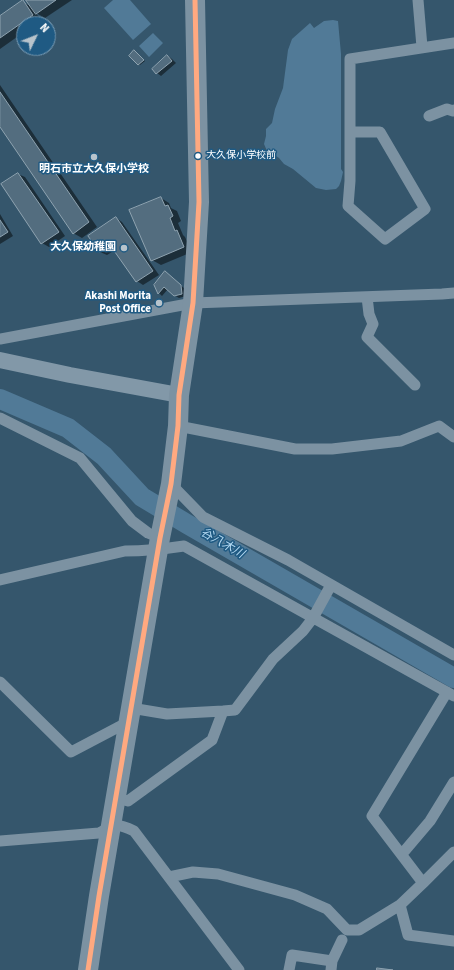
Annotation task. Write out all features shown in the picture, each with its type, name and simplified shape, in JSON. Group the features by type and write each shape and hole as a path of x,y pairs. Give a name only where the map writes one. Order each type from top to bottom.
{"highway":[{"path":"88,970 99,896 159,544 171,484 178,426 179,395 193,303 199,202 195,0"}],"street":[{"path":"418,0 422,47"},
{"path":"350,132 380,132 425,209 385,238 348,206 350,181 350,132 350,58 454,43"},
{"path":"429,116 447,109 454,110"},
{"path":"0,339 193,303 454,293"},
{"path":"367,297 369,314 373,324 366,337 415,385"},
{"path":"0,360 70,375 179,395"},
{"path":"0,418 80,458 132,521 148,533 159,544"},
{"path":"178,426 295,448 332,449 401,441 439,426 454,437"},
{"path":"171,484 204,517 288,560 454,655"},
{"path":"2,576 125,551 142,551 159,544 184,546 450,694 372,816 423,883"},
{"path":"0,682 71,752 130,715 235,710 273,659 303,631 331,585"},
{"path":"116,798 128,801 212,740 223,711"},
{"path":"402,854 430,821 454,782"},
{"path":"0,841 99,833 112,826 123,826 134,831 239,970"},
{"path":"169,877 193,872 218,874 295,895 326,909 347,930 359,930 400,905 454,852"},
{"path":"400,905 408,935 454,940"},
{"path":"289,970 292,955 331,965 342,940"},
{"path":"239,958 239,970"}],"water":[{"path":"113,0 130,0 151,24 133,40 104,8"},
{"path":"324,21 338,21 341,54 341,169 343,172 339,186 336,189 326,190 316,188 293,169 284,164 279,158 267,151 264,144 266,129 272,123 275,109 283,88 288,50 292,39 310,23 314,28"},
{"path":"153,33 163,43 149,57 139,46"}],"building":[{"path":"23,0 33,15 16,16 16,27 0,38 0,16"},
{"path":"26,0 56,0 36,14"},
{"path":"134,50 144,60 138,65 129,56"},
{"path":"167,55 172,61 156,74 152,69"},
{"path":"0,92 89,222 73,234 0,127"},
{"path":"18,173 59,232 41,244 1,184"},
{"path":"161,197 165,206 168,205 173,216 170,218 184,247 151,261 129,210"},
{"path":"116,217 153,271 136,282 110,245 99,252 88,236"},
{"path":"0,220 8,232 0,237"},
{"path":"165,271 181,285 182,294 174,296 164,287 158,294 154,285"},
{"path":"377,968 393,970 377,970"}],"waterway":[{"name":"谷八木川","path":"0,399 68,428 104,456 142,497 454,678"}],"transit line":[{"path":"88,970 99,896 160,538 171,484 178,426 179,395 193,303 199,202 195,0"}],"place":[{"name":"大久保小学校前","path":"198,156"},
{"name":"明石市立大久保小学校","path":"94,157"},
{"name":"大久保幼稚園","path":"124,248"},
{"name":"Akashi Morita Post Office","path":"159,303"}]}
